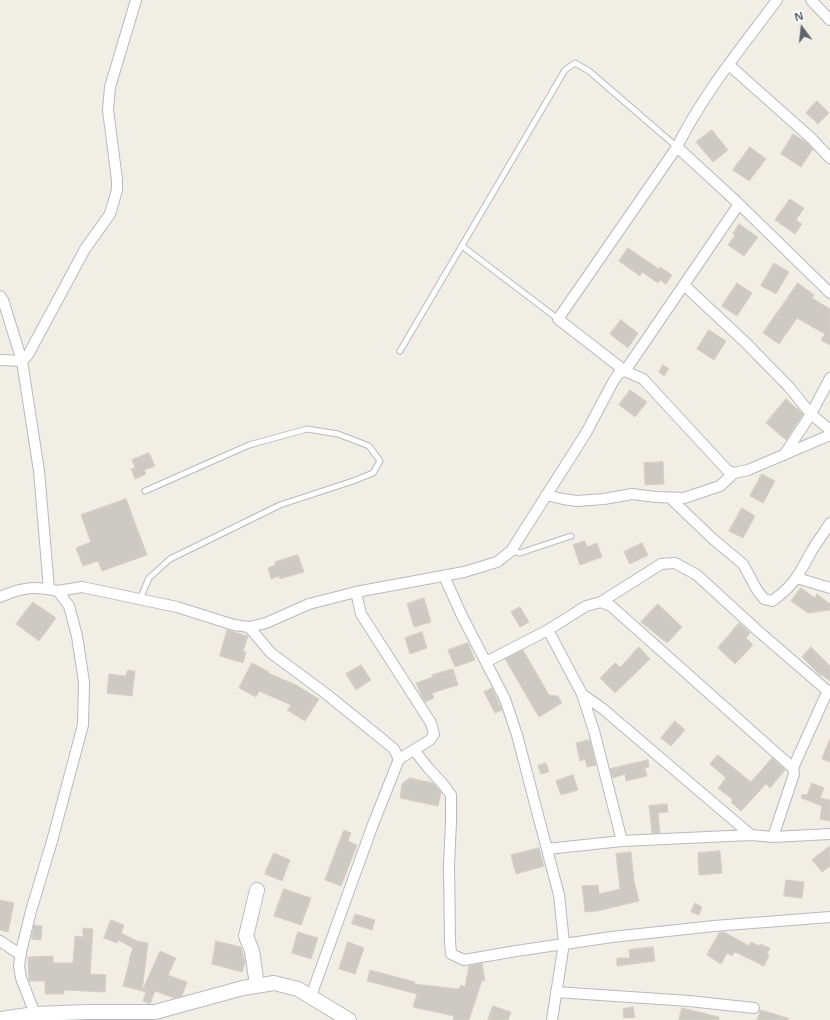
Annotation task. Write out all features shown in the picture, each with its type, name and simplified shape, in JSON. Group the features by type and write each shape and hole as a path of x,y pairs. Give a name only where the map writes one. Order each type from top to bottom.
{"street":[{"path":"0,360 22,361 28,355 85,249 110,214 117,190 118,180 108,110 110,88 136,0"},
{"path":"734,473 727,470 643,379 625,371 558,319 677,147 687,127 729,65 777,0"},
{"path":"811,0 830,20"},
{"path":"729,65 810,137 830,158"},
{"path":"677,147 739,204 830,294"},
{"path":"0,597 14,590 37,587 53,590 82,587 177,607 234,625 249,627 266,623 309,604 356,592 464,572 497,562 511,551 586,433 613,382 619,373 625,371 739,204"},
{"path":"684,285 746,343 789,387 811,414 830,430"},
{"path":"0,296 3,300 22,361 39,472 53,590 69,606 77,636 84,682 83,725 52,841 31,911 19,966 21,978 35,1014"},
{"path":"784,455 811,414 830,378"},
{"path":"546,495 577,501 604,499 632,494 684,498 720,486 734,473 748,470 830,435"},
{"path":"670,498 713,539 743,564 757,590 764,599 772,601 783,594 797,578 830,523"},
{"path":"486,662 548,630 586,606 600,602 661,564 675,563 697,575 757,630 829,692 793,768 794,774 773,837"},
{"path":"444,576 462,616 505,699 517,736 559,895 564,943 552,1020"},
{"path":"797,578 830,588"},
{"path":"311,996 372,828 399,759 430,740 434,734 431,723 361,614 356,592"},
{"path":"600,602 611,606 793,768"},
{"path":"249,627 271,653 325,693 382,739 394,749 399,759"},
{"path":"548,630 582,694 594,731 622,841"},
{"path":"582,694 603,709 751,835"},
{"path":"414,750 451,795 452,822 449,865 451,954 464,960 564,943 714,926 830,917"},
{"path":"547,849 622,841 751,835 773,837 830,834"},
{"path":"257,890 246,936 252,951 257,985"},
{"path":"0,941 21,955"},
{"path":"0,1019 35,1014 155,1012 243,988 274,983 298,989 349,1020"},
{"path":"556,992 689,1001 754,1008"}],"lane":[{"path":"400,351 565,70 575,63 588,71 677,147"},
{"path":"462,246 558,319"},
{"path":"140,599 149,578 170,560 280,505 354,481 373,473 380,461 369,446 338,434 307,429 249,445 145,491"},
{"path":"511,551 520,553 571,536"}],"building":[{"path":"817,101 829,113 818,124 806,113"},
{"path":"712,130 728,150 713,162 696,142"},
{"path":"793,134 806,142 813,149 801,167 781,154"},
{"path":"750,147 766,159 749,181 733,170"},
{"path":"790,199 804,208 796,220 802,224 795,234 775,220"},
{"path":"739,224 758,237 744,256 728,245 735,235 733,234"},
{"path":"628,248 659,269 660,267 672,275 666,284 660,280 658,283 642,272 640,276 619,261"},
{"path":"774,263 789,272 776,294 761,286"},
{"path":"737,283 752,293 737,316 722,306"},
{"path":"798,283 814,295 812,298 830,309 830,345 821,340 825,334 797,318 779,344 763,333"},
{"path":"621,320 638,333 628,348 610,334"},
{"path":"709,330 726,341 714,360 697,349"},
{"path":"663,365 669,369 664,376 659,372"},
{"path":"630,390 647,402 635,417 619,405"},
{"path":"786,399 803,414 786,440 766,423"},
{"path":"149,453 155,466 144,470 146,474 135,479 131,469 135,468 132,460"},
{"path":"663,462 664,484 645,485 644,463"},
{"path":"762,474 775,481 763,503 750,496"},
{"path":"126,499 147,555 102,571 98,561 83,566 76,548 91,542 81,515"},
{"path":"742,508 755,516 743,538 729,531"},
{"path":"585,541 587,547 597,543 602,557 580,565 573,545"},
{"path":"642,543 648,555 630,564 624,552"},
{"path":"298,555 304,572 280,579 279,576 271,579 268,568 275,565 275,562"},
{"path":"801,588 815,598 817,594 830,604 830,610 808,613 791,601"},
{"path":"424,598 431,622 414,627 407,604"},
{"path":"33,602 56,618 39,641 16,624"},
{"path":"658,604 682,627 667,643 641,622"},
{"path":"520,607 529,622 520,627 511,612"},
{"path":"739,623 750,633 746,638 753,645 735,664 718,648"},
{"path":"227,630 248,636 243,651 246,652 243,663 220,656"},
{"path":"422,632 427,648 410,654 405,638"},
{"path":"468,643 475,660 455,667 448,650"},
{"path":"639,647 650,659 615,693 600,678 615,663 620,667"},
{"path":"811,647 830,666 830,681 822,675 821,676 802,657"},
{"path":"523,650 549,695 558,696 562,703 539,717 505,659"},
{"path":"252,663 269,672 268,673 296,685 319,699 305,721 287,710 291,705 259,691 256,697 239,688"},
{"path":"361,665 371,680 356,690 346,674"},
{"path":"453,669 458,685 432,693 434,698 425,702 416,683 433,677 432,675"},
{"path":"128,670 135,671 132,696 107,693 109,674 125,676"},
{"path":"492,688 502,710 495,713 484,692"},
{"path":"675,721 685,730 671,746 661,738"},
{"path":"830,739 830,762 822,759"},
{"path":"590,740 596,765 587,767 585,759 580,761 576,743"},
{"path":"718,755 751,782 772,758 785,770 770,788 766,784 741,811 731,802 733,800 718,788 726,778 710,764"},
{"path":"648,760 649,767 645,768 647,776 626,781 625,774 613,778 610,769"},
{"path":"546,763 549,772 541,774 538,766"},
{"path":"573,775 578,790 561,795 556,781"},
{"path":"410,778 433,783 441,792 438,806 400,798 402,784"},
{"path":"812,783 824,788 820,798 830,800 830,821 820,819 822,806 801,798 802,794 807,795"},
{"path":"667,804 668,812 658,813 660,833 652,833 649,806"},
{"path":"344,830 351,833 348,841 357,845 341,886 325,880"},
{"path":"830,846 830,866 822,872 812,860"},
{"path":"539,848 544,866 516,874 511,855"},
{"path":"720,851 722,873 699,875 698,853"},
{"path":"631,852 634,881 639,901 597,911 585,912 582,886 598,885 599,894 620,889 616,854"},
{"path":"274,853 290,860 282,881 265,874"},
{"path":"786,880 804,882 802,898 784,896"},
{"path":"284,889 311,898 301,925 274,916"},
{"path":"0,900 14,903 8,932 0,930"},
{"path":"695,903 702,907 699,915 691,912"},
{"path":"355,914 375,920 372,930 352,924"},
{"path":"111,920 124,925 121,933 137,941 148,943 142,991 123,986 133,948 118,940 117,943 104,938"},
{"path":"34,925 42,926 41,940 32,939"},
{"path":"83,928 93,929 90,974 106,975 105,992 64,990 64,994 45,994 45,981 29,981 28,957 53,956 53,963 73,963 75,936 83,937"},
{"path":"298,932 318,938 311,959 292,953"},
{"path":"720,932 724,932 749,946 751,942 759,946 760,944 770,948 767,954 769,955 764,966 735,952 732,956 727,953 721,964 707,955"},
{"path":"216,941 241,947 245,962 242,972 212,964"},
{"path":"348,942 364,948 355,974 339,969"},
{"path":"653,947 655,961 617,966 617,958 630,958 629,950"},
{"path":"160,951 176,958 168,975 187,982 182,996 174,998 155,991 150,1004 143,1001 146,992 142,991"},
{"path":"482,963 485,981 482,980 469,1020 453,1020 454,1016 413,1007 417,994 367,981 370,970 415,982 414,984 459,989 461,985 465,987 469,966"},
{"path":"493,1006 511,1012 508,1020 488,1020"},
{"path":"633,1007 635,1017 624,1018 623,1009"},
{"path":"682,1008 719,1017 719,1020 679,1020"},
{"path":"761,1010 788,1018 788,1020 757,1020"}]}
